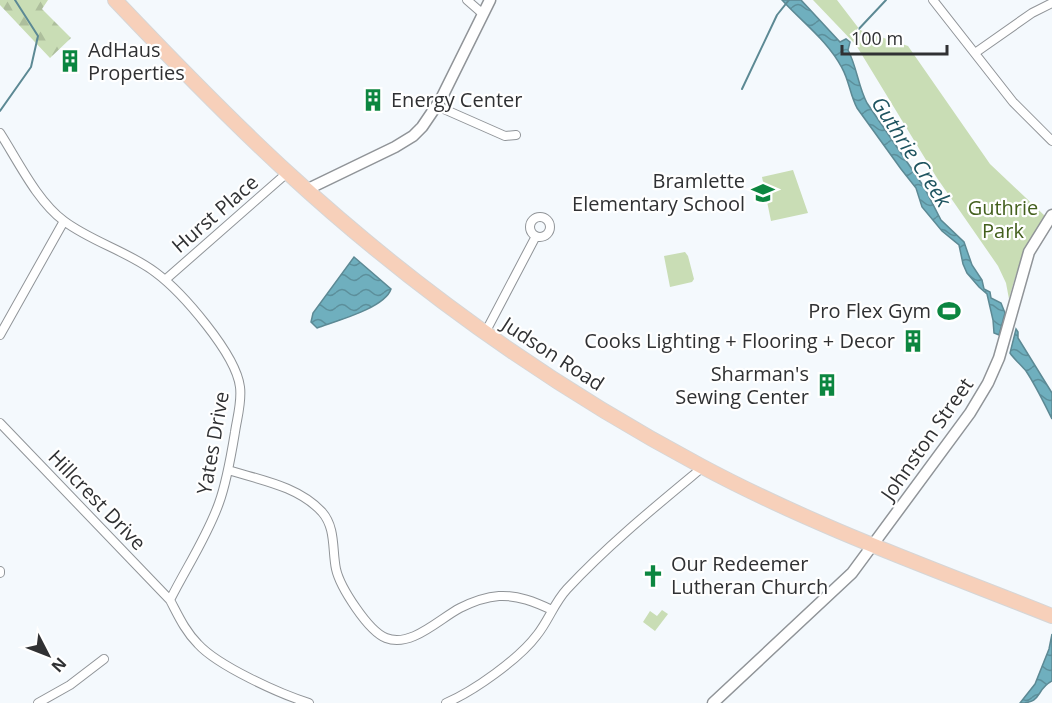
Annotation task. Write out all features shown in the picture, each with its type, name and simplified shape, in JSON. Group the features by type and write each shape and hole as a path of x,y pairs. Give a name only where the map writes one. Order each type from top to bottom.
{"main road":[{"name":"Judson Road","path":"115,0 222,109 306,190 393,262 485,333 600,409 703,467 796,512 1052,616"}],"street":[{"path":"467,0 483,14"},
{"path":"306,190 402,144 422,127 437,106 490,0"},
{"path":"933,0 1018,108 1052,141"},
{"path":"975,53 1032,13 1052,3"},
{"path":"437,106 505,136 516,135"},
{"name":"Yates Drive","path":"0,133 41,198 64,221 147,266 185,300 224,349 238,378 239,410 228,470 214,516 170,600"},
{"name":"Hurst Place","path":"165,280 287,173"},
{"name":"Johnston Street","path":"713,703 849,577 965,420 988,383 1001,353 1026,260 1035,239 1052,215"},
{"path":"0,335 64,221"},
{"path":"485,333 536,236"},
{"name":"Hillcrest Drive","path":"0,423 170,600"},
{"path":"446,703 483,681 519,654 538,635 566,590 624,533 703,467"},
{"path":"228,470 297,493 324,514 331,528 335,566 339,579 369,625 387,638 393,640 408,638 459,609 500,596 521,598 552,610"},
{"path":"170,600 191,636 204,650 283,694 309,703"},
{"path":"38,703 70,685 104,659"}],"green space":[{"path":"0,0 48,0 42,9 71,38 50,58 0,5"},
{"name":"Guthrie Park","path":"813,0 837,0 860,30 908,46 990,164 1045,216 1023,256 1009,299 1006,283 998,266 937,178 856,45"},
{"path":"793,170 808,213 771,221 762,177"},
{"path":"685,252 694,279 692,282 670,287 664,256"},
{"path":"662,610 668,614 655,631 643,622 650,611 657,616"}],"water":[{"path":"782,0 801,0 840,42 846,39 850,42 848,50 867,103 924,187 941,220 964,242 984,289 990,292 991,298 1001,303 1005,313 999,335 994,333 987,294 967,273 959,245 942,231 922,207 916,188 857,108 836,58 822,40"},
{"path":"354,257 391,289 387,296 370,308 317,328 311,322 313,313"},
{"path":"1016,329 1018,338 1052,393 1052,419 1030,377 1010,353"},
{"path":"1052,634 1052,681 1032,701 1020,703 1035,684 1049,649"}],"waterway":[{"path":"0,111 31,67 38,36 15,0"},
{"path":"742,89 777,15 789,0"},
{"path":"855,33 886,0"}],"place":[{"name":"AdHaus Properties","path":"70,61"},
{"name":"Energy Center","path":"373,100"},
{"name":"Bramlette Elementary School","path":"763,193"},
{"name":"Pro Flex Gym","path":"949,311"},
{"name":"Cooks Lighting + Flooring + Decor","path":"913,341"},
{"name":"Sharman's Sewing Center","path":"827,385"},
{"name":"Our Redeemer Lutheran Church","path":"653,576"}],"water label":[{"name":"Guthrie Creek","path":"911,152"}]}
